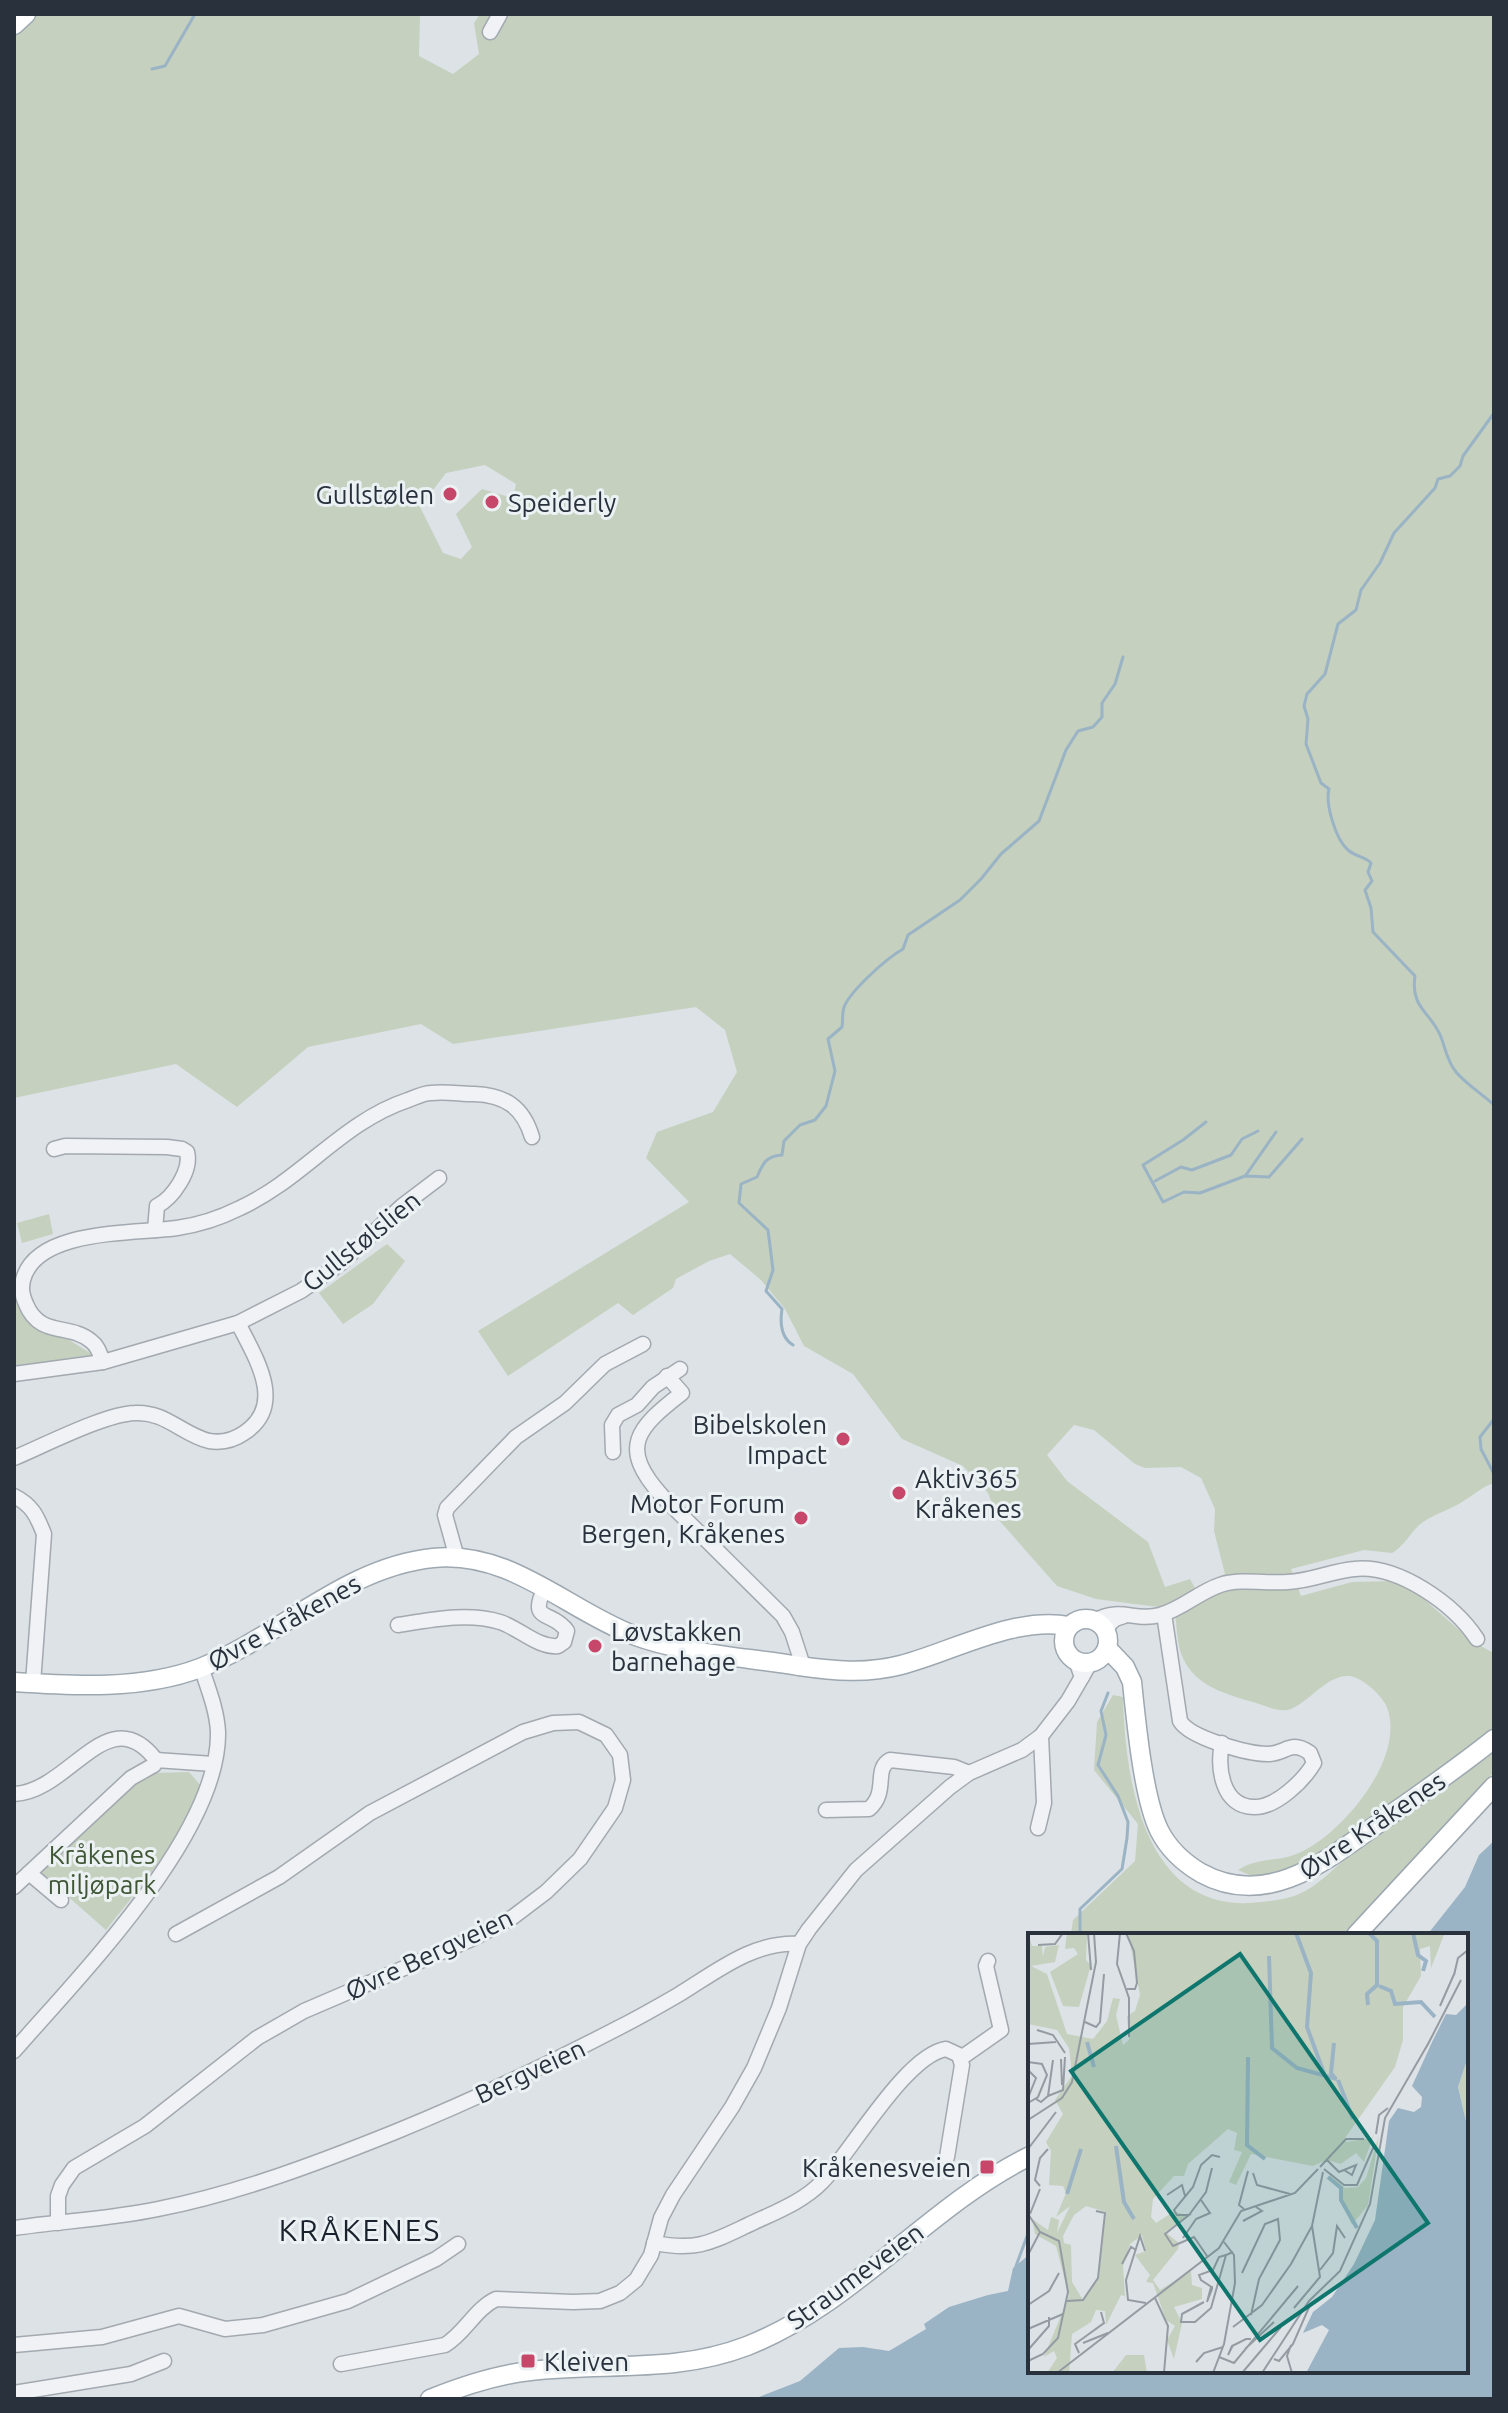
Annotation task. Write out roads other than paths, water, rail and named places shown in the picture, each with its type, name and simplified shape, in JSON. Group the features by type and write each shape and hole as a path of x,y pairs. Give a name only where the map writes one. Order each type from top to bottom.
{"main road":[{"path":"14,25 26,14"},
{"name":"Øvre Kråkenes","path":"14,1682 81,1686 143,1681 201,1667 249,1644 351,1583 395,1564 434,1558 457,1558 497,1565 611,1626 637,1636 682,1648 803,1666 853,1672 886,1668 1008,1631 1066,1634 1067,1653 1129,1675 1149,1796 1159,1830 1170,1847 1196,1870 1223,1883 1252,1888 1280,1883 1311,1869 1494,1739"},
{"path":"1066,1634 1081,1620 1099,1625 1090,1662"},
{"path":"1358,1933 1494,1786"},
{"name":"Straumeveien","path":"430,2399 471,2384 513,2374 548,2369 665,2366 749,2345 816,2308 962,2198 1028,2157"}],"street":[{"path":"490,32 500,14"},
{"path":"103,1362 99,1350 91,1341 41,1323 30,1313 22,1294 24,1276 32,1264 60,1244 80,1238 204,1223 272,1191 351,1128 384,1108 430,1092 493,1095 512,1104 528,1122 532,1137"},
{"path":"54,1149 65,1146 151,1146 187,1152 187,1169 179,1184 164,1203 157,1206 155,1230"},
{"name":"Gullstølslien","path":"14,1374 103,1362 238,1323 301,1291 341,1263 402,1206 439,1178"},
{"path":"14,1458 93,1424 129,1413 160,1416 208,1440 224,1442 238,1438 258,1420 267,1387 238,1323"},
{"path":"457,1558 445,1515 447,1508 516,1437 565,1403 605,1364 643,1344"},
{"path":"613,1452 612,1425 618,1415 637,1405 674,1373 682,1393 656,1412 641,1433 637,1453 647,1480 783,1616 792,1632 803,1666"},
{"path":"14,1496 26,1502 37,1515 44,1534 33,1683"},
{"path":"1099,1625 1110,1614 1149,1617 1164,1614 1228,1583 1289,1582 1355,1568 1398,1574 1464,1623 1477,1639"},
{"path":"398,1625 455,1618 488,1619 516,1628 545,1645 558,1646 565,1639 567,1631 565,1626 543,1615 538,1609 538,1600 545,1588"},
{"path":"1164,1614 1180,1721 1192,1733 1264,1754 1298,1747 1310,1753 1314,1763 1298,1782 1276,1800 1261,1807 1251,1807 1233,1800 1225,1787 1220,1763 1222,1743"},
{"path":"341,2364 445,2345 483,2307 496,2299 573,2302 611,2298 629,2286 642,2272 661,2218 673,2195 737,2100 754,2068 779,2008 799,1944 856,1870 969,1773 1012,1756 1041,1736 1061,1711 1090,1662"},
{"path":"14,2051 95,1960 173,1856 195,1819 206,1791 217,1746 215,1710 201,1667"},
{"name":"Øvre Bergveien","path":"58,2223 58,2196 74,2168 145,2126 257,2038 304,2011 474,1938 513,1917 546,1892 580,1859 615,1808 623,1780 620,1755 606,1735 579,1722 553,1723 523,1732 360,1819 279,1877 176,1934"},
{"path":"1038,1828 1044,1803 1041,1736"},
{"path":"14,1794 33,1792 50,1783 109,1739 124,1737 136,1740 156,1760 213,1764"},
{"path":"14,1887 131,1778 147,1770 156,1760"},
{"path":"826,1810 869,1809 878,1802 881,1769 890,1760 954,1767 969,1773"},
{"path":"29,1873 61,1900"},
{"name":"Bergveien","path":"14,2228 127,2215 216,2195 384,2136 511,2081 619,2028 738,1959 771,1946 799,1944"},
{"path":"961,2058 1001,2030 987,1971 988,1961"},
{"path":"654,2243 687,2247 702,2245 798,2200 828,2176 875,2113 923,2061 943,2049 954,2051 961,2058 962,2072 947,2157"},
{"path":"14,2345 102,2337 179,2316 225,2329 263,2325 348,2301 436,2259 458,2244"},
{"path":"14,2393 131,2374 164,2361"}],"water":[{"path":"1494,1841 1494,2399 754,2399 800,2381 839,2348 863,2347 889,2351 926,2329 924,2324 949,2307 1008,2291 1013,2268 1028,2256 1028,2373 1468,2373 1468,1933 1429,1933 1465,1887 1479,1855"}],"waterway":[{"path":"152,69 165,66 195,14"},
{"path":"1494,413 1463,456 1460,466 1450,476 1438,479 1435,488 1394,533 1380,563 1361,590 1356,610 1338,624 1325,674 1307,694 1304,706 1308,719 1306,744 1321,783 1329,789 1330,812 1336,830 1348,850 1371,863 1368,872 1372,881 1365,890 1371,908 1373,932 1415,976 1418,1003 1437,1029 1453,1068 1494,1105"},
{"path":"793,1345 783,1334 782,1309 766,1291 773,1270 768,1230 739,1203 741,1184 757,1177 769,1159 782,1155 784,1141 800,1125 815,1120 826,1106 835,1071 828,1039 842,1027 844,1007 854,992 903,949 908,935 960,900 1001,854 1039,821 1066,750 1078,731 1093,727 1102,717 1102,703 1115,684 1123,657"},
{"path":"1206,1122 1143,1165 1163,1202 1184,1192 1200,1193 1245,1176 1269,1177 1302,1139"},
{"path":"1155,1181 1181,1167 1192,1170 1231,1155 1242,1139 1258,1131"},
{"path":"1246,1175 1276,1132"},
{"path":"1494,1419 1480,1437 1481,1449 1494,1474"},
{"path":"1080,1933 1080,1909 1122,1869 1127,1838 1128,1822 1118,1796 1098,1765 1106,1735 1101,1711 1108,1693"},
{"path":"1016,2266 1028,2233"}],"place":[{"name":"Gullstølen","path":"450,494"},
{"name":"Speiderly","path":"492,502"},
{"name":"Bibelskolen Impact","path":"843,1439"},
{"name":"Aktiv365 Kråkenes","path":"899,1493"},
{"name":"Motor Forum Bergen, Kråkenes","path":"801,1518"},
{"name":"Løvstakken barnehage","path":"595,1646"},
{"name":"Kråkenesveien","path":"987,2167"},
{"name":"Kleiven","path":"528,2361"}],"district":[{"name":"KRÅKENES","path":"360,2230"}],"park label":[{"name":"Kråkenes miljøpark","path":"102,1869"}]}
